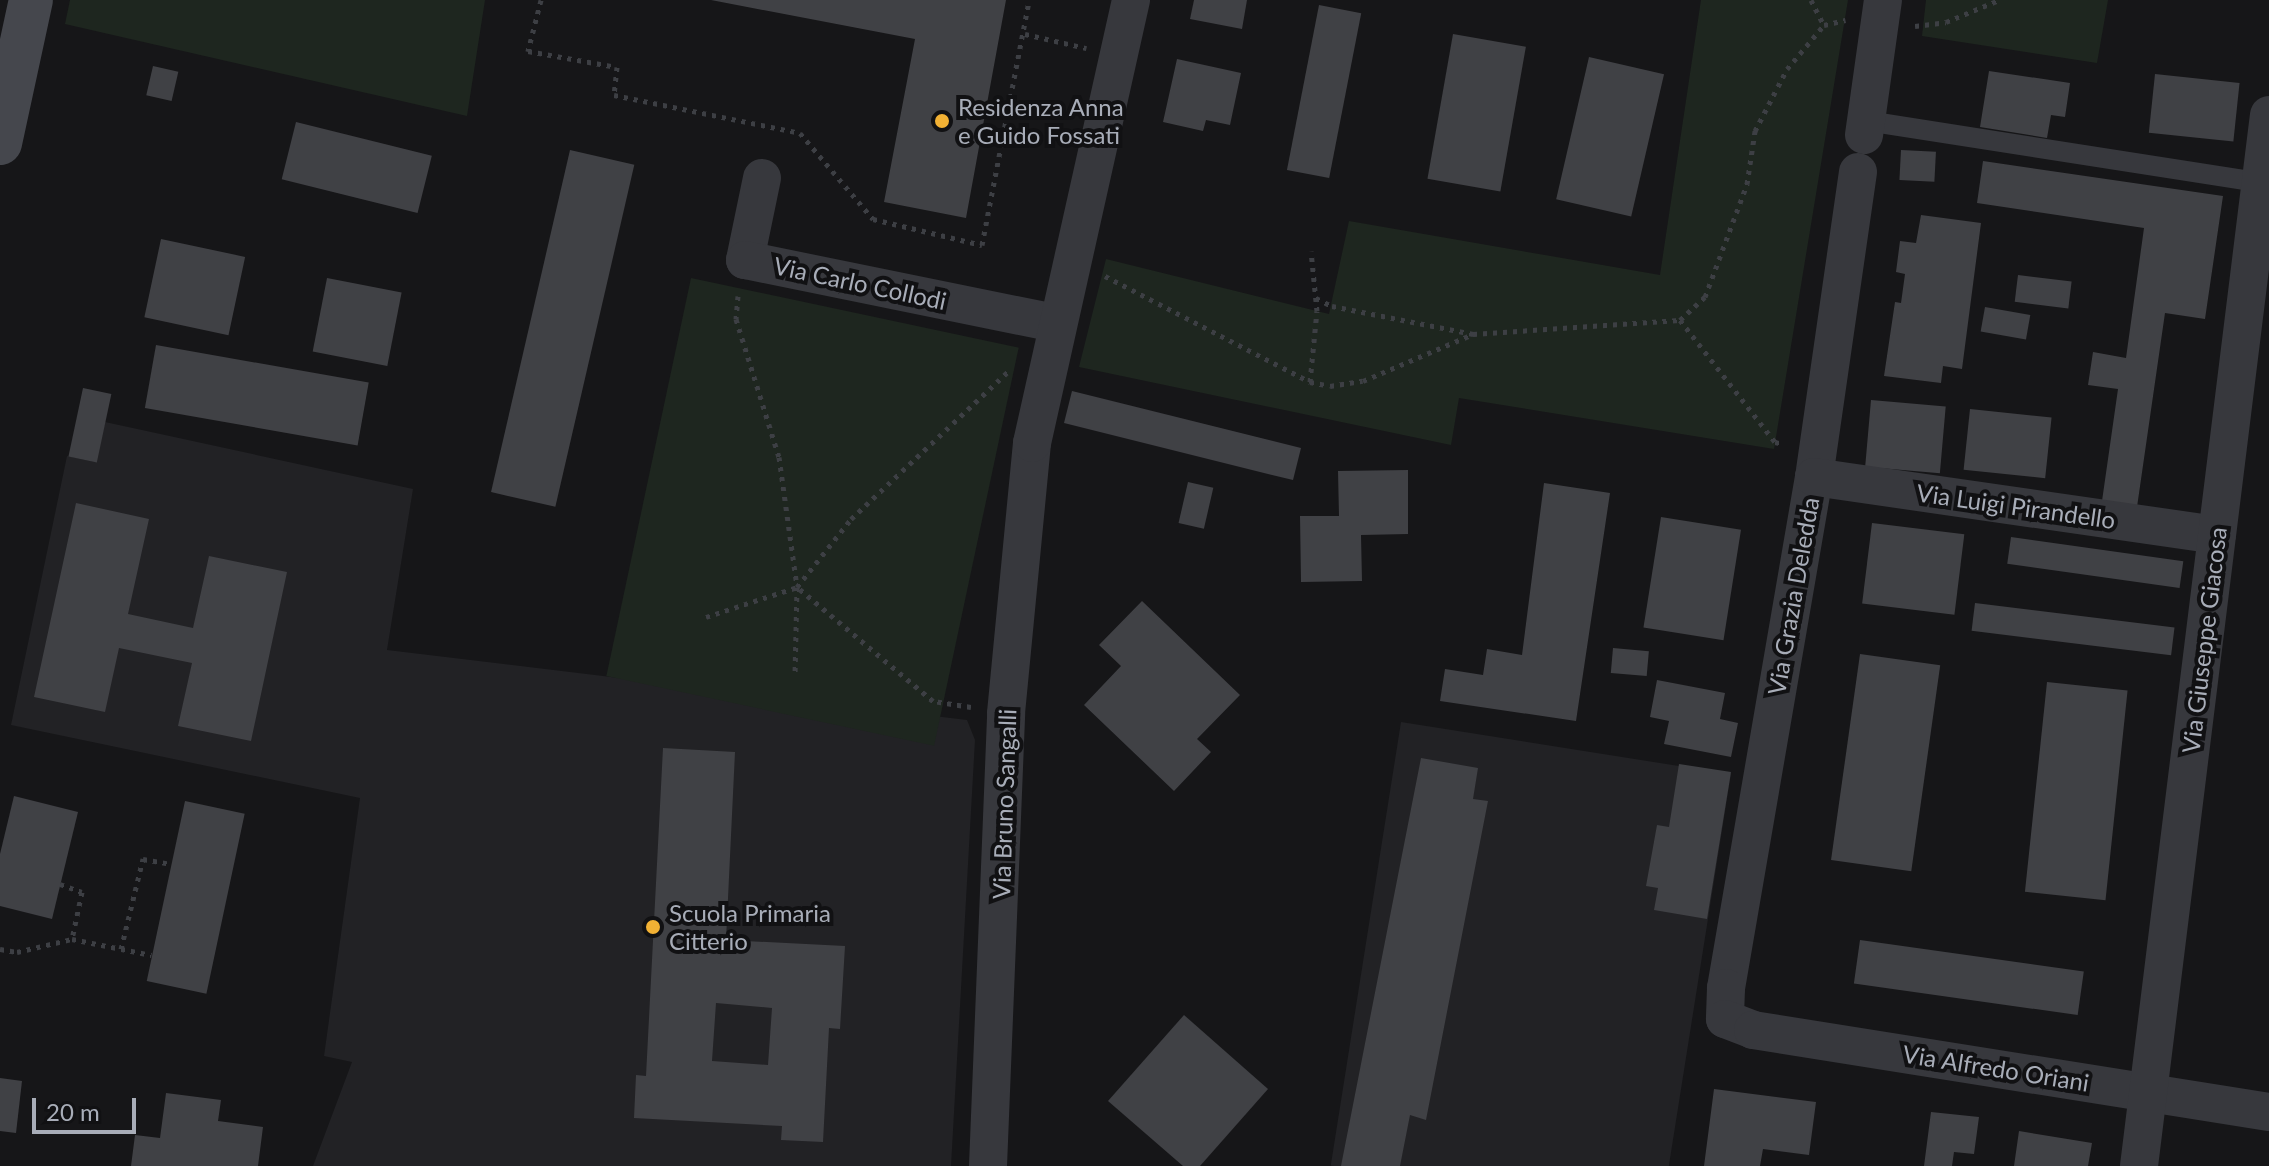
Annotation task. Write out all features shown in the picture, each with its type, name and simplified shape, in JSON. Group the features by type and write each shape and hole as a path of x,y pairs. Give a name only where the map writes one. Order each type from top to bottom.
{"street":[{"path":"0,143 31,0"},
{"path":"1043,320 1072,258 1131,0"},
{"path":"1866,128 1883,0"},
{"name":"Via Giuseppe Giacosa","path":"2139,1166 2269,115"},
{"name":"Via Grazia Deledda","path":"1725,1019 1726,988 1816,464 1858,172"},
{"name":"Via Carlo Collodi","path":"762,178 745,260 1043,320"},
{"name":"Via Bruno Sangalli","path":"988,1166 1006,713 1043,320"},
{"name":"Via Luigi Pirandello","path":"1816,464 2217,535"},
{"name":"Via Alfredo Oriani","path":"1725,1019 1753,1030 2269,1112"}],"lane":[{"path":"1866,128 2261,183"}],"path":[{"path":"541,0 528,51 617,67 614,95 800,133 873,219 982,245 1025,34 1029,0"},
{"path":"1811,0 1824,25"},
{"path":"1922,26 1999,0"},
{"path":"1316,298 1332,306 1473,334 1680,320 1705,297 1747,184 1755,131 1771,97 1787,69 1824,25 1845,20"},
{"path":"1025,34 1089,49"},
{"path":"1310,382 1316,298 1311,251"},
{"path":"1072,258 1310,382 1330,386 1363,381 1473,334"},
{"path":"745,260 736,319 779,457 797,587 795,675"},
{"path":"706,617 797,587 851,519 1023,359 1043,320"},
{"path":"1680,320 1775,442 1816,464"},
{"path":"797,587 933,701 1006,713"},
{"path":"121,949 143,859 171,864"},
{"path":"60,884 82,892 72,939"},
{"path":"0,949 17,952 72,939 151,955"}],"shaded area":[{"path":"70,0 485,0 467,116 65,24"},
{"path":"1701,0 1848,0 1774,449 1459,398 1451,445 1079,367 1106,259 1329,314 1349,221 1660,275"},
{"path":"1926,0 2108,0 2097,63 1922,36"},
{"path":"691,278 1019,348 934,746 606,676"},
{"name":"Scuola Primaria Citterio","path":"105,422 413,489 387,650 967,720 975,740 951,1166 313,1166 352,1062 324,1056 360,798 11,725 67,456 95,462"},
{"path":"1401,722 1731,774 1669,1166 1331,1165"}],"building":[{"name":"Residenza Anna e Guido Fossati","path":"711,0 1006,0 966,218 884,202 915,39"},
{"path":"1194,0 1247,0 1242,29 1190,19"},
{"path":"1319,5 1361,13 1329,178 1287,170"},
{"path":"1453,34 1526,47 1500,192 1427,179"},
{"path":"1589,57 1664,74 1631,217 1556,199"},
{"path":"1177,59 1241,73 1230,125 1206,120 1203,131 1163,122"},
{"path":"153,66 178,72 172,101 146,95"},
{"path":"1989,71 2070,83 2065,117 2051,115 2047,138 1980,127"},
{"path":"2155,74 2240,83 2233,142 2149,133"},
{"path":"296,122 432,156 418,213 282,179"},
{"path":"570,150 634,165 555,507 491,492"},
{"path":"1901,150 1936,152 1934,182 1899,180"},
{"path":"1983,161 2223,196 2205,319 2165,313 2137,507 2102,501 2118,389 2088,385 2093,352 2126,358 2144,228 1977,203"},
{"path":"1921,215 1981,223 1962,369 1943,366 1941,383 1884,376 1895,302 1901,303 1905,274 1896,272 1900,241 1916,243"},
{"path":"161,239 245,257 228,335 144,317"},
{"path":"2018,275 2072,282 2068,308 2015,302"},
{"path":"327,278 402,293 387,366 313,352"},
{"path":"1985,307 2030,315 2026,340 1981,332"},
{"path":"156,345 369,383 358,446 145,408"},
{"path":"83,388 111,394 97,462 68,456"},
{"path":"1072,391 1301,448 1293,480 1064,423"},
{"path":"1871,400 1946,407 1940,473 1865,467"},
{"path":"1970,409 2052,418 2045,478 1964,470"},
{"path":"1408,470 1408,534 1361,535 1362,581 1301,582 1300,516 1339,516 1338,471"},
{"path":"1188,482 1213,488 1204,529 1179,523"},
{"path":"1544,483 1610,493 1576,721 1440,701 1445,669 1483,675 1487,649 1522,655"},
{"path":"76,503 149,519 128,614 193,628 209,556 287,572 251,741 178,726 192,663 119,648 105,712 34,697"},
{"path":"1661,517 1741,530 1723,640 1643,628"},
{"path":"1872,523 1964,534 1954,615 1862,603"},
{"path":"2011,537 2183,561 2180,588 2007,564"},
{"path":"1142,601 1240,695 1197,739 1211,752 1174,791 1084,705 1121,666 1099,645"},
{"path":"1975,603 2175,627 2171,655 1972,631"},
{"path":"1613,648 1649,651 1647,676 1611,673"},
{"path":"1860,654 1940,665 1911,871 1831,860"},
{"path":"1657,680 1725,693 1720,719 1738,723 1731,757 1664,744 1669,721 1650,717"},
{"path":"2047,682 2128,690 2106,900 2025,892"},
{"path":"663,748 735,752 726,940 845,946 840,1029 829,1028 823,1142 781,1140 782,1126 634,1118 636,1075 646,1076","holes":["716,1003 772,1008 768,1065 712,1061"]},
{"path":"1421,758 1478,768 1473,799 1488,801 1426,1120 1410,1115 1400,1166 1341,1166"},
{"path":"1679,764 1731,772 1707,919 1654,910 1658,888 1646,886 1657,825 1669,827"},
{"path":"14,796 78,812 52,919 0,906 0,854"},
{"path":"185,801 245,814 206,994 147,981"},
{"path":"1860,940 2084,971 2078,1015 1854,984"},
{"path":"1184,1015 1268,1089 1200,1166 1183,1166 1108,1101"},
{"path":"0,1078 22,1081 16,1133 0,1131"},
{"path":"1714,1089 1816,1102 1809,1155 1763,1149 1760,1166 1704,1166"},
{"path":"166,1093 221,1100 218,1121 263,1127 258,1166 131,1166 135,1135 160,1138"},
{"path":"1931,1112 1979,1117 1974,1154 1954,1152 1952,1166 1924,1166"},
{"path":"2019,1131 2092,1143 2088,1166 2014,1166"}],"place":[{"name":"Residenza Anna e Guido Fossati","path":"942,121"},
{"name":"Scuola Primaria Citterio","path":"653,927"}]}
